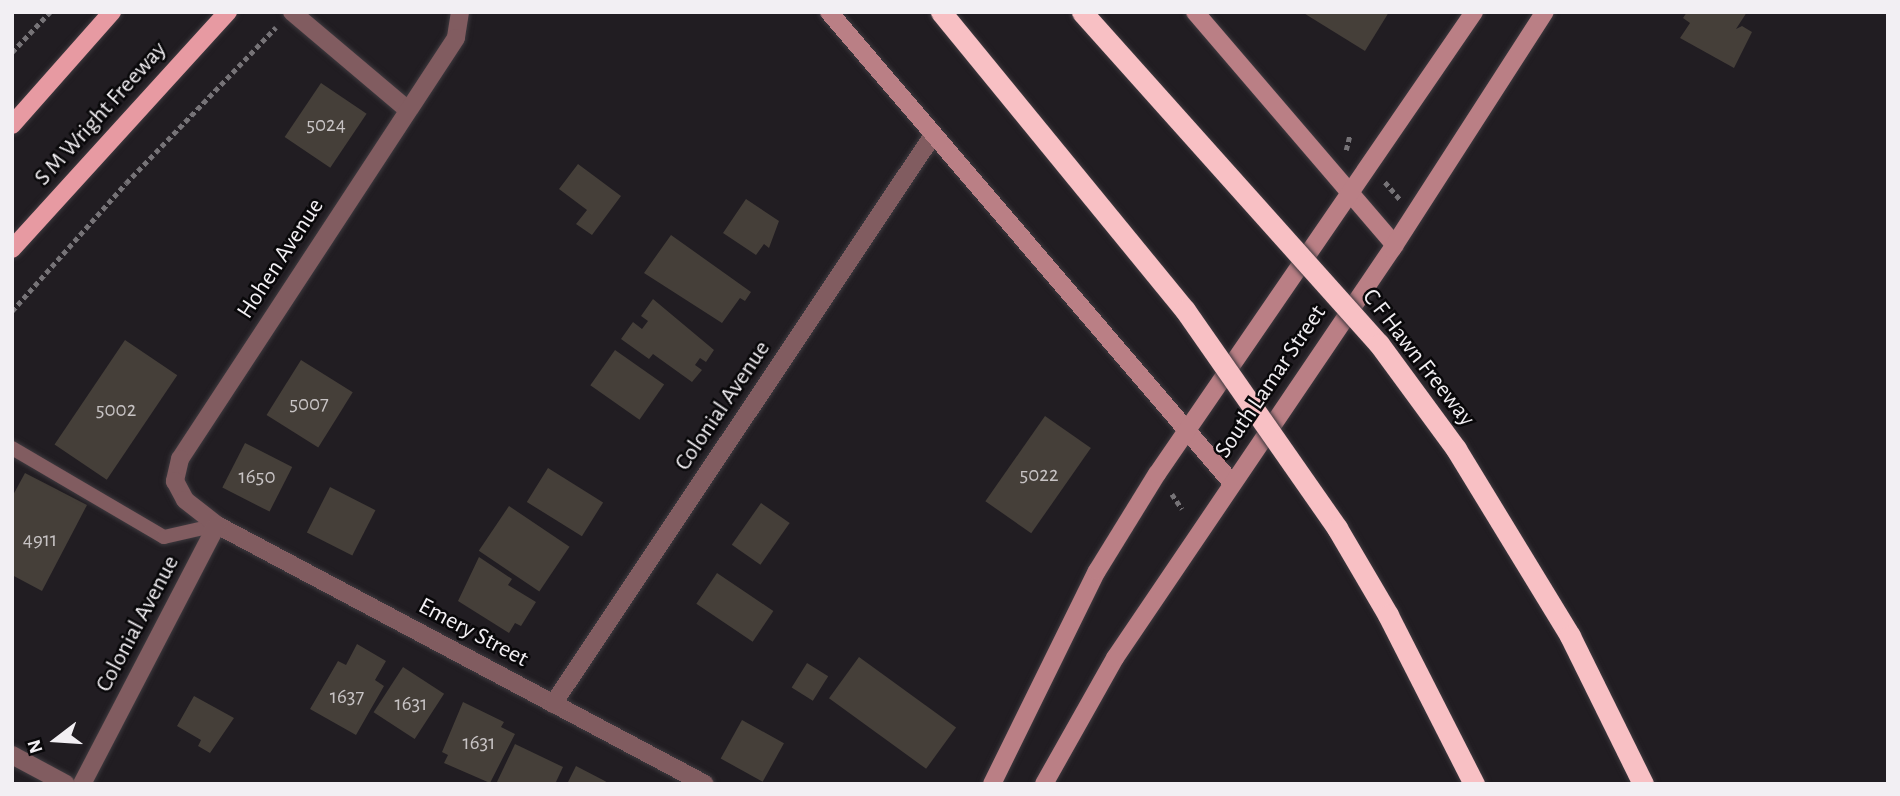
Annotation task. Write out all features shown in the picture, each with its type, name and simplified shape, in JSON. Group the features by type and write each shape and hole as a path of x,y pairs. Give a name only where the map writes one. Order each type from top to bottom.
{"highway":[{"path":"941,12 1177,299 1330,517 1388,615 1474,784"},
{"name":"C F Hawn Freeway","path":"1082,12 1379,344 1456,449 1570,636 1643,784"}],"main road":[{"path":"12,125 112,12"},
{"name":"S M Wright Freeway","path":"12,249 228,12"},
{"path":"829,12 1232,482"},
{"path":"1195,12 1395,245"},
{"name":"South Lamar Street","path":"992,784 1097,571 1187,431 1474,12"},
{"name":"South Lamar Street","path":"1044,784 1115,658 1395,245 1545,12"}],"street":[{"path":"292,12 408,110"},
{"name":"Hohen Avenue","path":"218,525 185,500 175,481 180,459 456,38 460,12"},
{"name":"Colonial Avenue","path":"553,704 933,135"},
{"name":"Colonial Avenue","path":"82,784 218,525"},
{"name":"Emery Street","path":"218,525 705,784"},
{"path":"12,755 66,784"}],"lane":[{"path":"12,448 164,537 218,525"}],"path":[{"path":"12,52 50,12"},
{"path":"12,311 126,183 272,31"},
{"path":"1346,150 1350,134"},
{"path":"1383,180 1403,202"},
{"path":"1171,494 1182,509"}],"building":[{"path":"1302,12 1389,12 1365,51"},
{"path":"1687,12 1747,12 1736,29 1742,26 1752,32 1734,68 1680,38 1690,23 1683,18"},
{"path":"321,83 367,114 330,168 285,137"},
{"path":"578,164 621,196 592,235 576,224 587,210 559,189"},
{"path":"746,199 779,221 769,248 764,244 756,255 723,233"},
{"path":"671,235 751,292 745,301 740,298 722,323 644,273"},
{"path":"653,299 714,350 706,362 700,358 695,365 702,370 692,382 653,354 649,359 621,339 633,322 642,329 648,321 641,316"},
{"path":"125,340 177,375 107,480 55,444"},
{"path":"615,350 664,384 639,420 590,385"},
{"path":"301,360 353,392 318,447 267,415"},
{"path":"1045,416 1091,448 1031,533 985,501"},
{"path":"245,443 292,467 270,512 222,488"},
{"path":"548,468 603,502 582,536 527,502"},
{"path":"25,473 87,505 42,591 12,575 12,497"},
{"path":"330,487 375,510 352,556 307,532"},
{"path":"761,503 790,523 760,565 732,545"},
{"path":"509,506 570,547 539,592 479,551"},
{"path":"479,557 512,579 508,585 536,602 521,626 515,623 509,633 458,601"},
{"path":"717,573 773,611 753,642 696,604"},
{"path":"357,644 386,661 375,680 384,686 356,735 310,709 338,661 346,665"},
{"path":"859,657 956,728 926,769 829,698"},
{"path":"807,663 828,676 813,701 792,688"},
{"path":"403,667 444,694 415,739 374,712"},
{"path":"194,696 234,718 210,753 198,746 201,740 177,726"},
{"path":"463,702 504,722 501,727 515,734 490,783 444,763 448,755 442,752"},
{"path":"742,720 784,743 763,782 721,758"},
{"path":"515,744 563,767 555,784 496,784"},
{"path":"576,766 603,780 610,784 567,784"}]}
